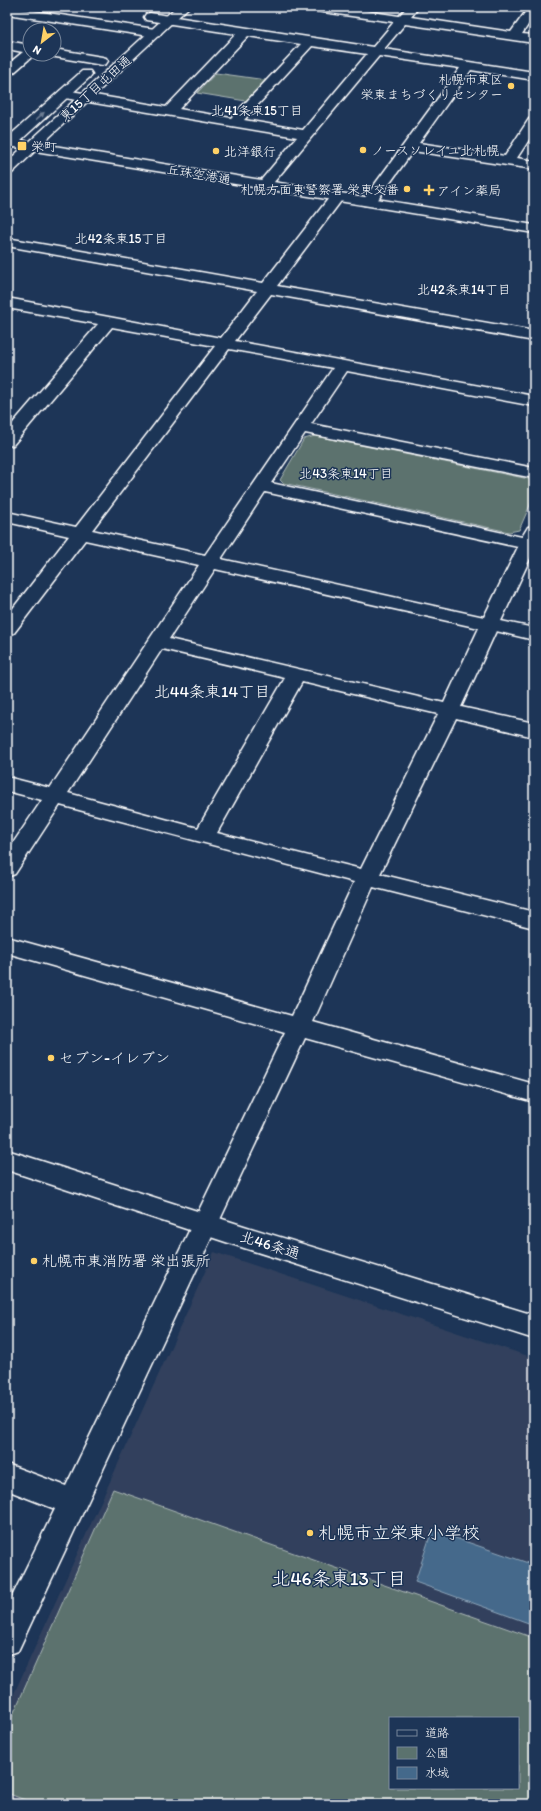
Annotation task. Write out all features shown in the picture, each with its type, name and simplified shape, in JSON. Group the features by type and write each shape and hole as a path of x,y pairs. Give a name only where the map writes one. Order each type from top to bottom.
{"street":[{"name":"東15丁目屯田通","path":"124,40 161,7"},
{"name":"東15丁目屯田通","path":"7,170 31,146 183,7"},
{"path":"316,7 534,39"},
{"path":"264,185 413,7"},
{"path":"514,36 534,8"},
{"path":"7,10 155,33"},
{"path":"150,17 534,76"},
{"path":"170,112 246,32"},
{"path":"235,122 309,42"},
{"path":"7,45 22,49"},
{"name":"東15丁目屯田通","path":"8,143 113,50"},
{"path":"62,54 102,60"},
{"path":"7,72 22,58"},
{"path":"369,202 468,66"},
{"path":"65,94 306,135"},
{"path":"508,161 534,122"},
{"name":"丘珠空港通","path":"8,143 534,229"},
{"path":"410,146 534,165"},
{"path":"7,629 337,197"},
{"path":"7,242 534,336"},
{"path":"8,305 224,343 534,401"},
{"path":"7,441 108,322"},
{"path":"7,869 260,486 343,365"},
{"path":"300,427 534,473"},
{"path":"7,1640 299,1027 367,877 532,540 260,486"},
{"path":"7,517 534,634"},
{"path":"157,642 534,730"},
{"path":"204,837 297,674"},
{"path":"7,784 204,837 534,920"},
{"path":"7,945 534,1093"},
{"name":"北46条通","path":"7,1160 204,1224 534,1327"},
{"path":"7,1478 72,1502"}],"shaded area":[{"name":"札幌市立栄東小学校","path":"214,1252 534,1358 534,1804 7,1804 7,1709"}],"green space":[{"path":"216,73 266,80 246,101 197,93"},
{"path":"315,436 534,480 534,496 519,530 509,532 283,483 280,480 304,439"},
{"path":"113,1489 534,1638 534,1804 35,1804 7,1793 7,1728"}],"water":[{"path":"432,1530 534,1565 534,1625 415,1582"}],"place":[{"name":"札幌市東区 栄東まちづくりセンター","path":"511,86"},
{"name":"栄町","path":"22,146"},
{"name":"ノースソレイユ北札幌","path":"363,150"},
{"name":"北洋銀行","path":"216,151"},
{"name":"札幌方面東警察署 栄東交番","path":"407,189"},
{"name":"アイン薬局","path":"429,190"},
{"name":"セブン-イレブン","path":"51,1058"},
{"name":"札幌市東消防署 栄出張所","path":"34,1261"},
{"name":"札幌市立栄東小学校","path":"310,1533"}],"district":[{"name":"北41条東15丁目","path":"257,110"},
{"name":"北42条東15丁目","path":"121,238"},
{"name":"北42条東14丁目","path":"464,289"},
{"name":"北43条東14丁目","path":"346,473"},
{"name":"北44条東14丁目","path":"212,691"},
{"name":"北46条東13丁目","path":"339,1578"}]}
